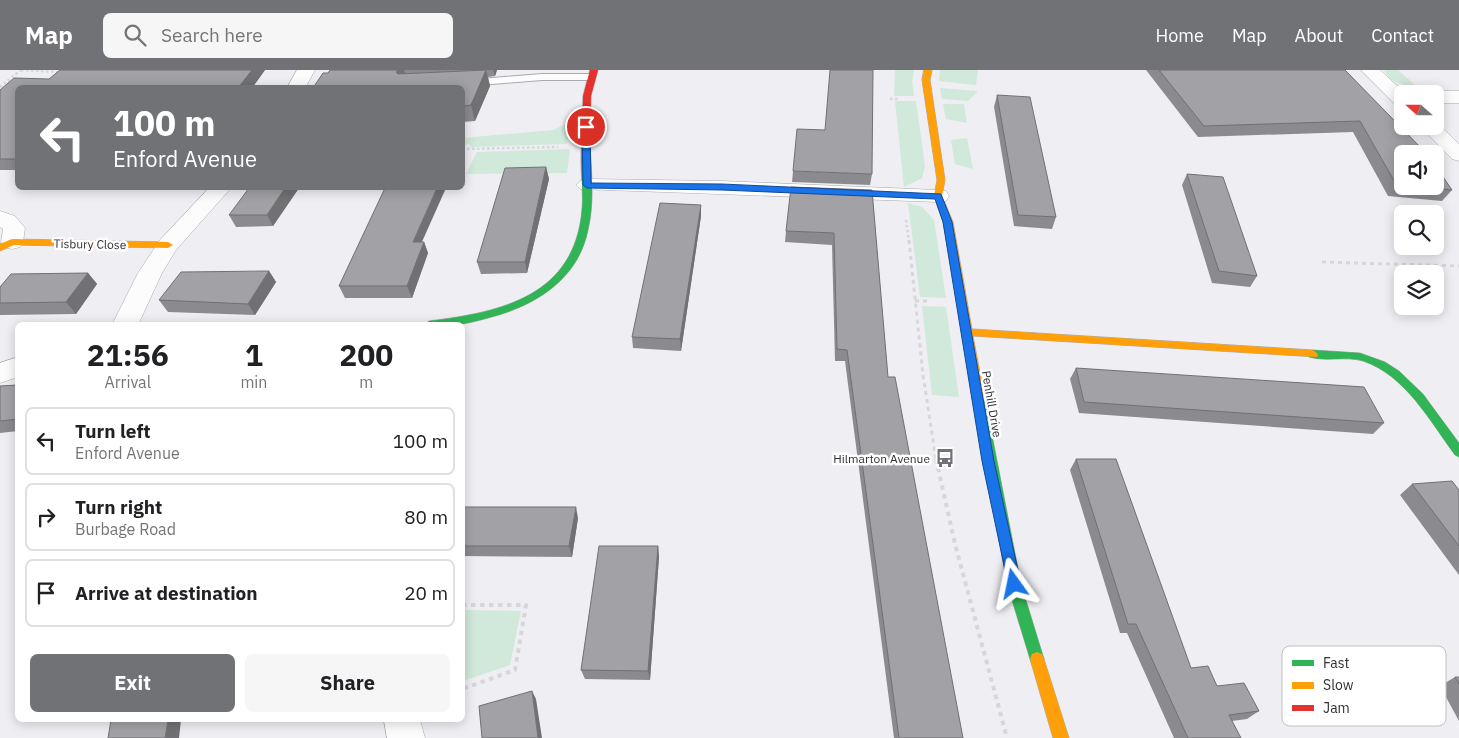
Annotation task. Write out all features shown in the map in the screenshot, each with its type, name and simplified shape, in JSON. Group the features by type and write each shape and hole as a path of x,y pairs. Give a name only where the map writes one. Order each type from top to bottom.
{"street":[{"path":"298,85 306,70"},
{"name":"Penhill Drive","path":"928,70 926,80 941,180 938,196 948,222 993,485 1014,584 1061,738"},
{"path":"1370,70 1394,92"},
{"path":"451,322 481,318 531,297 561,277 572,263 581,242 587,185 587,88 592,73"},
{"path":"1444,98 1459,97"},
{"path":"1439,135 1459,156"},
{"path":"587,185 722,187 938,196"},
{"path":"126,322 150,273 168,245 218,190"},
{"name":"Tisbury Close","path":"0,218 7,221 14,228 6,245 168,245"},
{"path":"968,332 1365,357 1389,369 1406,386 1459,452"},
{"path":"0,374 15,367"},
{"path":"402,722 406,738"}],"lane":[{"path":"456,84 592,73"}],"path":[{"path":"0,88 21,70 60,72"},
{"path":"465,149 586,146"},
{"path":"900,195 910,253 930,426 942,489 964,580 1007,738"},
{"path":"1322,262 1459,266"},
{"path":"465,605 526,605 515,670 465,688"}],"green space":[{"path":"895,70 914,70 912,82 914,96 894,96"},
{"path":"940,70 978,70 976,85 939,81"},
{"path":"1384,70 1398,70 1415,85 1404,85 1391,80"},
{"path":"940,88 977,92 968,101 942,99"},
{"path":"895,101 916,101 925,166 922,178 904,187"},
{"path":"943,104 964,104 967,123 946,119"},
{"path":"570,122 567,144 472,147 469,144 465,145 465,138 553,130"},
{"path":"967,138 973,169 955,164 951,140"},
{"path":"570,149 567,173 466,174 477,152"},
{"path":"908,203 922,207 934,220 946,298 920,297"},
{"path":"922,306 946,307 959,397 932,395"},
{"path":"465,610 521,611 510,665 465,680"}],"building":[{"path":"60,70 252,70 240,85 15,85 15,159 0,159 0,90 14,78 49,79"},
{"path":"330,70 399,70 396,72 398,74 486,70 471,105 465,106 465,85 315,85 323,73 328,73"},
{"path":"830,70 873,70 872,174 793,171 797,129 825,130"},
{"path":"1159,70 1345,70 1394,120 1394,135 1408,135 1418,145 1394,145 1394,180 1360,121 1204,126"},
{"path":"997,95 1030,97 1056,217 1018,215"},
{"path":"546,167 525,262 477,262 505,168"},
{"path":"1187,174 1223,177 1257,276 1219,271"},
{"path":"1444,178 1452,190 1444,189"},
{"path":"791,187 872,190 888,377 895,377 963,738 899,738 847,350 837,349 834,233 786,231"},
{"path":"248,190 284,190 267,215 229,215"},
{"path":"384,190 436,190 413,242 424,242 407,286 339,286"},
{"path":"660,203 701,205 680,339 632,337"},
{"path":"269,271 248,304 159,300 181,272"},
{"path":"88,273 66,302 0,303 0,287 11,274"},
{"path":"1076,368 1364,387 1384,423 1084,402"},
{"path":"15,385 15,419 0,421 0,386"},
{"path":"1076,459 1116,459 1191,668 1208,666 1217,686 1244,683 1259,711 1229,715 1241,738 1188,738 1136,624 1128,624"},
{"path":"1452,481 1459,490 1459,546 1412,484"},
{"path":"465,507 576,507 569,546 465,546"},
{"path":"599,546 658,546 648,671 581,670"},
{"path":"532,691 538,738 482,738 479,706"},
{"path":"111,722 168,722 165,738 108,738"}],"traffic: fast":[{"path":"451,322 497,312 519,304 539,294 557,280 571,262 581,241 586,217 586,142"},
{"path":"1313,354 1360,356 1381,364 1395,374 1419,398 1459,452"},
{"path":"979,399 1014,584 1037,659"}],"traffic: slow":[{"path":"928,70 926,80 941,180 938,196 948,222 979,399"},
{"path":"0,248 12,242 168,245"},
{"path":"968,332 1313,354"},
{"path":"1037,659 1061,738"}],"traffic: jam":[{"path":"586,142 587,96 594,70"}],"place":[{"name":"Hilmarton Avenue","path":"945,458"}],"route":[{"path":"586,127 587,185 722,187 938,196 948,222 968,332 988,461 1014,584"}]}
